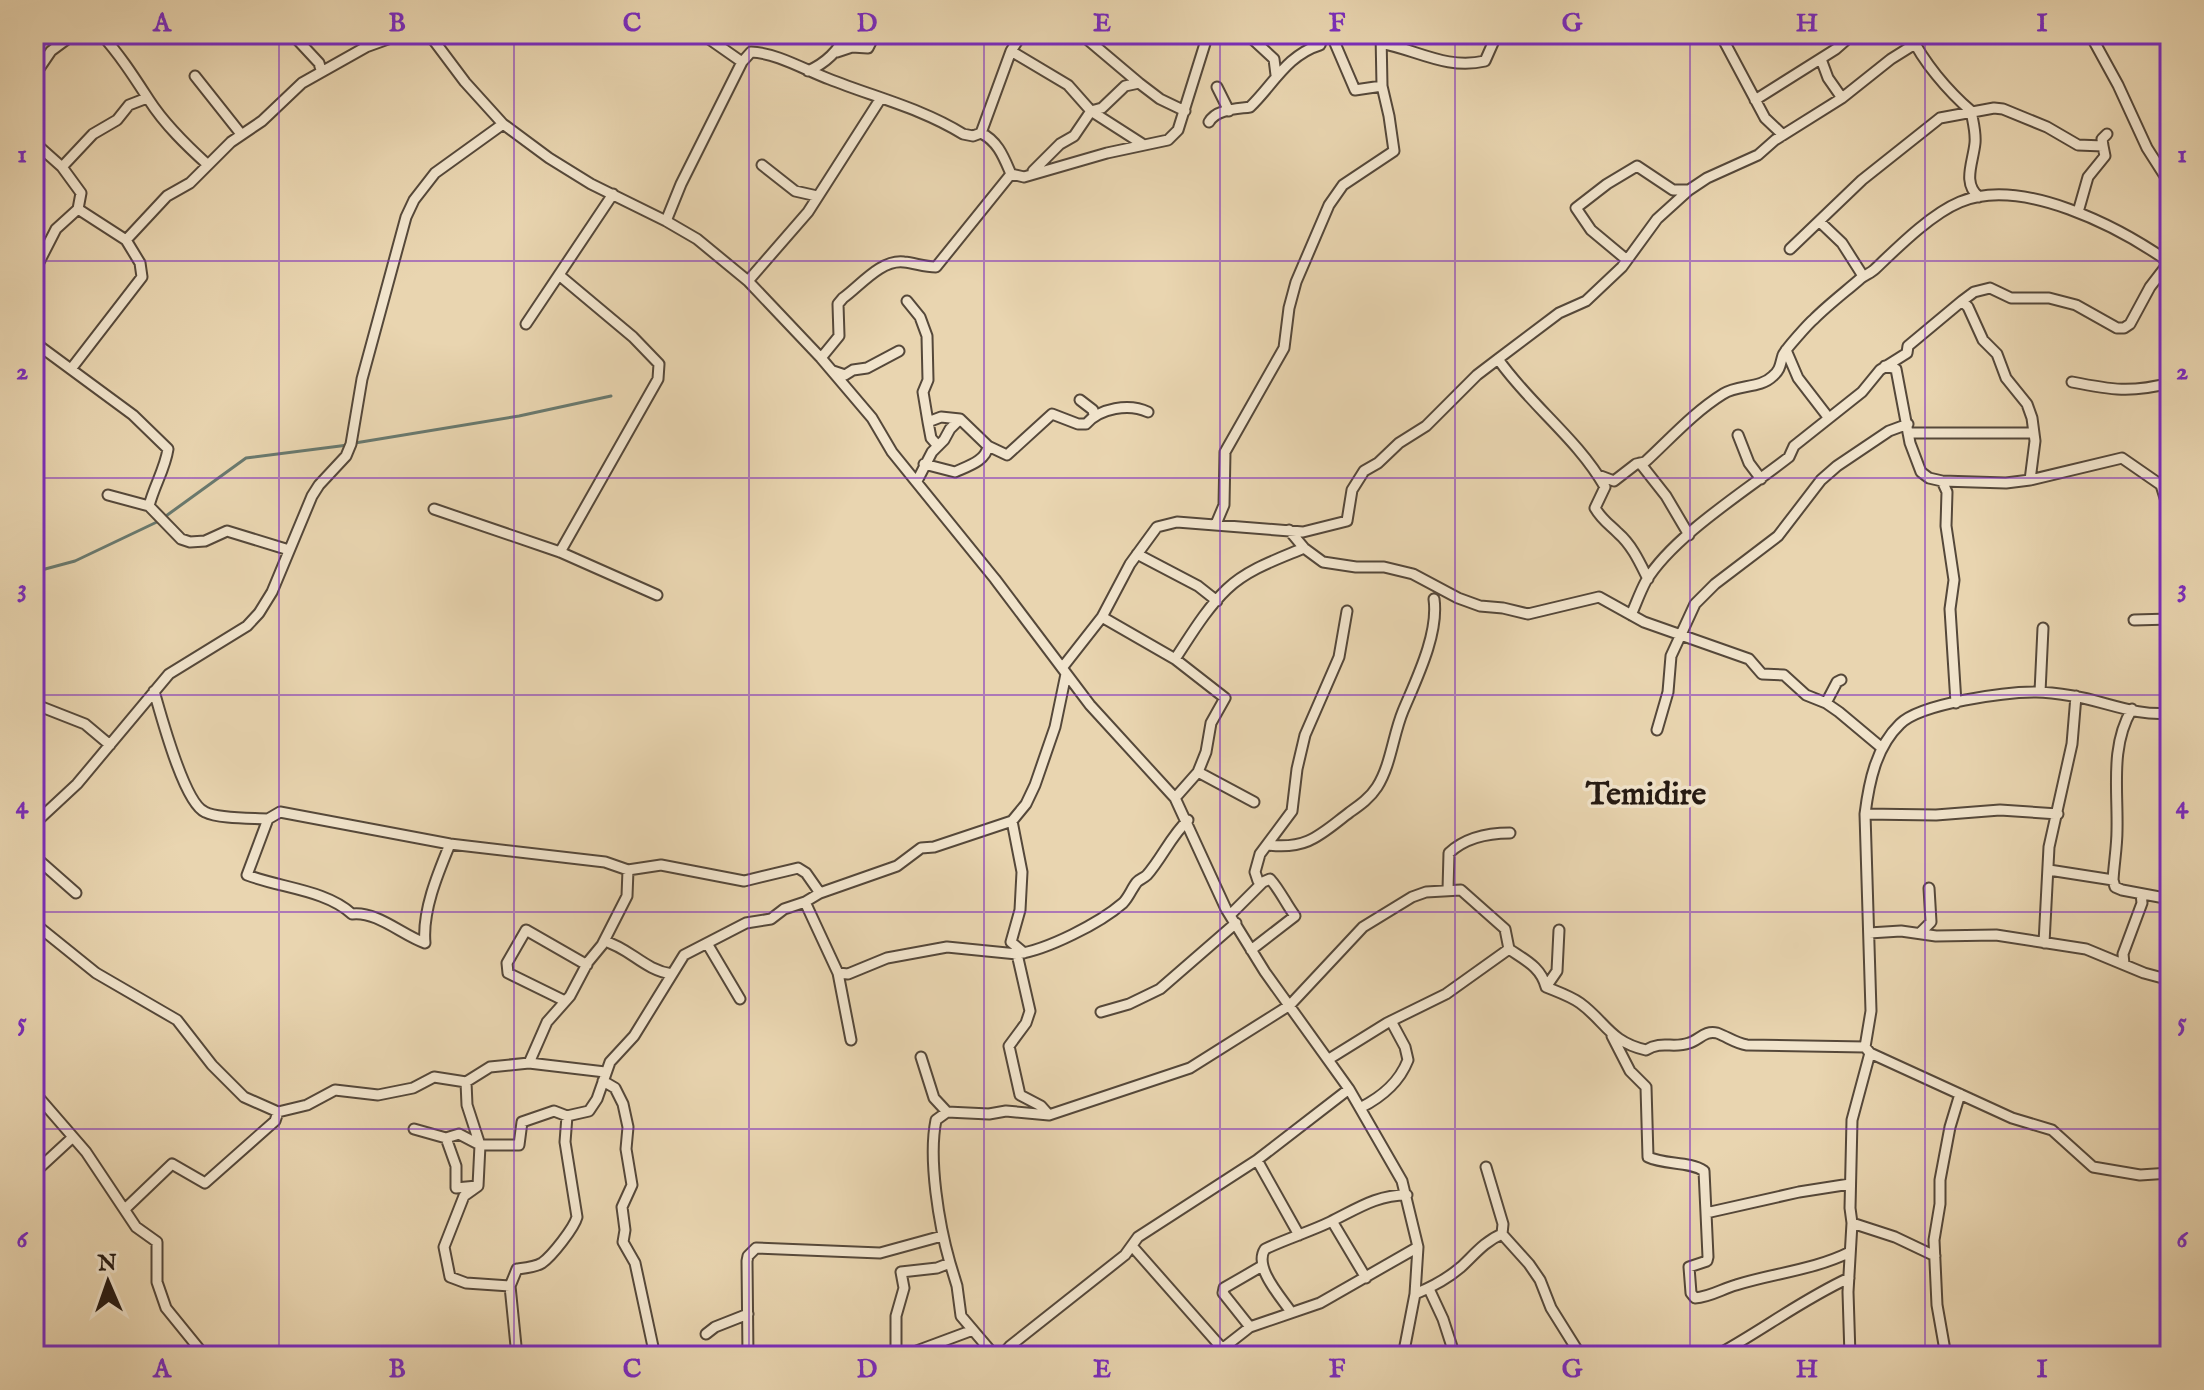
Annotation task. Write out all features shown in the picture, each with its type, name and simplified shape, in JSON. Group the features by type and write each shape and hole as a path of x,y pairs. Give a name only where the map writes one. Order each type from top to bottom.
{"street":[{"path":"34,76 51,51 74,34"},
{"path":"101,34 117,51 147,98 191,151 208,165"},
{"path":"292,34 319,63 321,70"},
{"path":"126,240 167,196 190,183 241,134 262,121 302,83 366,47 402,34"},
{"path":"429,34 465,82 503,124 549,158 666,221 718,254 748,281 821,358 872,418 892,452 1090,705 1175,798 1251,950 1349,1089 1390,1157 1407,1195 1418,1247 1415,1294 1403,1356"},
{"path":"702,34 742,62"},
{"path":"808,71 825,63 846,34"},
{"path":"834,53 852,47 868,48 875,34"},
{"path":"981,133 1011,51 1022,34"},
{"path":"1081,34 1160,99 1185,111"},
{"path":"1011,174 1024,177 1168,140 1178,130 1208,34"},
{"path":"1247,34 1274,59 1276,75"},
{"path":"1209,122 1212,116 1250,107 1276,75 1305,49 1320,45 1324,34"},
{"path":"1331,34 1355,90 1382,86"},
{"path":"1216,524 1224,505 1225,452 1282,352 1296,282 1329,205 1343,185 1394,151 1382,86 1381,39 1429,59 1475,63 1485,61 1497,34"},
{"path":"1755,100 1821,59 1853,34"},
{"path":"1910,34 1960,102 1971,111 1975,144 1969,183 1979,197"},
{"path":"2090,34 2147,148 2170,184"},
{"path":"1725,43 1765,118 1783,135"},
{"path":"414,1129 446,1138 459,1134 480,1145 519,1145 522,1122 554,1111 567,1116 589,1111 610,1062 634,1036 684,955 694,948 708,945 746,923 771,919 784,909 820,893 897,866 921,848 934,847 1012,821 1026,804 1035,785 1055,727 1064,671 1102,617 1137,554 1157,527 1177,522 1303,532 1347,521 1352,490 1364,471 1426,426 1477,375 1559,313 1586,301 1627,260 1657,219 1689,190 1707,178 1748,162 1915,44"},
{"path":"1011,51 1068,85 1091,111 1144,145"},
{"path":"666,221 681,184 742,62 751,52 906,105 963,134 973,136 981,133 1000,150 1011,174"},
{"path":"1821,59 1828,78 1842,98"},
{"path":"195,76 241,134"},
{"path":"1024,177 1060,144 1074,136 1091,111 1102,108 1125,86 1139,83"},
{"path":"1217,87 1229,111"},
{"path":"62,167 93,134 117,120 129,105 147,98"},
{"path":"748,281 808,212 881,98"},
{"path":"1790,249 1862,180 1940,118 1971,111 2003,109 2047,127 2078,145 2103,146"},
{"path":"34,824 77,784 169,674 247,626 272,592 312,496 346,456 351,444 362,379 401,235 414,200 435,173 503,124"},
{"path":"2078,212 2088,177 2105,156 2102,139 2107,134"},
{"path":"34,142 62,167 81,193 78,209 56,229 34,272"},
{"path":"762,165 795,191 817,196"},
{"path":"1627,260 1591,230 1576,208 1637,166 1673,190 1689,190"},
{"path":"821,358 839,336 838,304 843,298 887,264 903,261 936,267 1011,174"},
{"path":"526,324 613,194"},
{"path":"1598,475 1614,481 1726,392 1773,378 1783,364 1786,350 1814,319 1941,212 1962,201 1979,197 2027,196 2078,212 2170,261 2150,287 2130,324 2124,328 2117,328 2089,311 2049,298 2011,298 1990,288 1974,292 1908,346 1899,380"},
{"path":"71,369 142,277 140,263 126,240 78,209"},
{"path":"1820,222 1842,243 1863,276"},
{"path":"559,275 633,337 659,364 658,379 560,552"},
{"path":"907,301 920,317 927,336 928,380 923,392 931,438 938,446"},
{"path":"1962,301 1968,307 1983,340 1997,354 2006,378 2027,404 2035,441 2030,480"},
{"path":"34,342 133,415 168,449 167,460 154,486 149,506"},
{"path":"1786,350 1798,378 1828,417"},
{"path":"831,371 845,375 867,368 899,351"},
{"path":"1631,615 1648,579 1667,555 1789,457 1794,446 1862,392 1885,366 1907,353"},
{"path":"1498,359 1598,475 1605,487 1595,508 1603,522 1618,532 1631,549 1648,579"},
{"path":"1885,366 1896,369 1908,429 1921,472 1929,478 2006,483 2122,458 2166,482 2170,514"},
{"path":"2072,382 2124,391 2170,383"},
{"path":"1080,400 1093,410 1094,415"},
{"path":"928,422 941,417 960,419 988,446 1007,455 1052,414 1086,424 1094,415 1118,408 1137,407 1148,412"},
{"path":"917,481 924,464 960,419"},
{"path":"1657,730 1668,692 1671,656 1695,604 1715,584 1778,536 1821,480 1837,466 1889,431 2032,433"},
{"path":"1738,435 1749,463 1761,479"},
{"path":"924,464 955,472 983,457 988,446"},
{"path":"1640,463 1666,496 1689,535"},
{"path":"1942,481 1947,492 1946,526 1954,580 1950,609 1956,703"},
{"path":"108,495 149,506 181,539 190,542 205,541 227,531 289,550"},
{"path":"434,509 560,552 657,595"},
{"path":"1289,530 1316,558 1334,565 1384,567 1413,574 1480,606 1528,614 1599,597 1608,600 1631,615 1749,659 1762,674 1784,675 1806,695 1826,703 1882,748"},
{"path":"1175,659 1227,588 1256,569 1304,548"},
{"path":"1137,554 1198,586 1217,601"},
{"path":"1268,845 1289,848 1319,836 1335,827 1370,797 1379,785 1402,714 1417,680 1434,621 1434,599"},
{"path":"1263,882 1258,881 1255,872 1260,854 1292,811 1305,735 1339,657 1347,611"},
{"path":"1102,617 1175,659 1225,698 1211,723 1206,752 1198,772 1175,798"},
{"path":"2134,620 2170,619"},
{"path":"2040,692 2043,628"},
{"path":"1826,703 1841,680"},
{"path":"154,691 170,744 194,805 206,813 268,819 280,812 450,844 605,862 628,870 661,865 744,881 798,868 806,873 820,893"},
{"path":"1850,1356 1852,1120 1868,1050 1871,1011 1865,814 1868,789 1882,748 1899,724 1912,714 2011,693 2076,696 2132,709 2170,713"},
{"path":"2044,943 2049,847 2072,744 2076,696"},
{"path":"34,704 85,724 110,745"},
{"path":"2132,709 2123,724 2118,744 2113,880 2115,887 2170,899"},
{"path":"1198,772 1254,802"},
{"path":"1865,814 1936,815 2000,810 2058,814"},
{"path":"268,819 247,875 274,886 336,901 352,914 365,913 425,943 424,934 434,891 450,844"},
{"path":"838,973 848,974 887,958 947,947 1020,954 1072,934 1124,902 1138,881 1148,874 1151,866 1169,847 1175,832 1188,820"},
{"path":"1012,821 1022,872 1020,910 1011,942 1020,954 1030,1011 1026,1023 1009,1046 1020,1095 1041,1106 1049,1115"},
{"path":"1448,890 1449,853 1458,844 1477,837 1510,833"},
{"path":"34,856 76,893"},
{"path":"529,1063 547,1022 565,1001 604,941 627,896 628,870"},
{"path":"2049,870 2113,880"},
{"path":"1101,1012 1129,1004 1160,989 1233,919 1263,882 1270,879 1295,916 1251,950"},
{"path":"1920,933 1931,922 1929,888"},
{"path":"1349,1089 1257,1160 1158,1221 1138,1237 1125,1255 998,1356 961,1316 957,1286 942,1236 933,1143 936,1120 947,1112 989,1114 1006,1111 1049,1115 1190,1068 1290,1005 1363,927 1412,897 1448,890 1461,890 1505,929 1509,949 1534,965 1543,976 1546,987 1582,1004 1612,1036 1630,1071 1646,1087 1648,1157 1704,1171 1707,1261 1689,1267 1691,1293 1695,1298 1735,1285 1784,1275 1850,1252"},
{"path":"2124,964 2123,954 2142,903 2141,894"},
{"path":"805,902 838,973 851,1040"},
{"path":"34,923 96,973 177,1020 212,1065 244,1097 278,1112 307,1105 335,1090 378,1095 413,1088 434,1077 466,1082 490,1067 529,1063 604,1077 615,1088 623,1104 628,1127 626,1149 632,1185 622,1207 623,1242 635,1263 655,1356"},
{"path":"565,1001 508,973 507,963 526,930 587,965"},
{"path":"1546,987 1557,971 1559,930"},
{"path":"1869,933 1996,935 2086,949 2170,980"},
{"path":"604,941 616,944 647,967 672,974"},
{"path":"708,945 740,999"},
{"path":"1329,1059 1391,1021 1446,994 1509,949"},
{"path":"1360,1108 1397,1081 1408,1060 1405,1047 1391,1021"},
{"path":"1612,1036 1646,1050 1657,1044 1688,1044 1703,1034 1716,1033 1747,1045 1868,1050 2012,1118 2052,1130 2093,1167 2140,1175 2170,1173"},
{"path":"921,1057 934,1098 947,1112"},
{"path":"466,1082 467,1105 480,1145 478,1186"},
{"path":"34,1092 73,1137 136,1227 157,1242 157,1282 166,1308 205,1356"},
{"path":"1946,1356 1937,1305 1935,1256 1940,1180 1960,1094"},
{"path":"125,1209 172,1164 205,1183 275,1121 278,1112"},
{"path":"517,1356 510,1286 517,1269 541,1264 575,1222 565,1142 567,1116"},
{"path":"34,1173 73,1137"},
{"path":"446,1138 456,1166 456,1188 478,1186"},
{"path":"1257,1160 1299,1235"},
{"path":"1486,1167 1503,1224 1502,1234 1535,1272 1551,1308 1581,1356"},
{"path":"1706,1213 1850,1184"},
{"path":"478,1186 464,1196 444,1247 450,1277 466,1283 510,1286"},
{"path":"1291,1312 1262,1266 1261,1254 1265,1249 1332,1221 1370,1200 1407,1195"},
{"path":"1332,1221 1366,1278"},
{"path":"1852,1223 1895,1237 1935,1256"},
{"path":"1415,1294 1452,1274 1485,1244 1502,1234"},
{"path":"748,1356 747,1261 756,1248 880,1253 942,1236"},
{"path":"1132,1246 1221,1347"},
{"path":"1213,1356 1250,1327 1320,1303 1418,1247"},
{"path":"896,1356 896,1316 904,1288 901,1272 937,1268 950,1263"},
{"path":"1250,1327 1223,1293 1224,1288 1262,1266"},
{"path":"1715,1356 1817,1293 1849,1278"},
{"path":"1429,1289 1455,1356"},
{"path":"706,1334 722,1323 748,1314"},
{"path":"903,1356 973,1330"}],"waterway":[{"path":"355,443 519,416 611,396"},
{"path":"34,572 75,561 159,521 246,458 348,445"}],"district":[{"name":"Temidire","path":"1646,793"}]}
